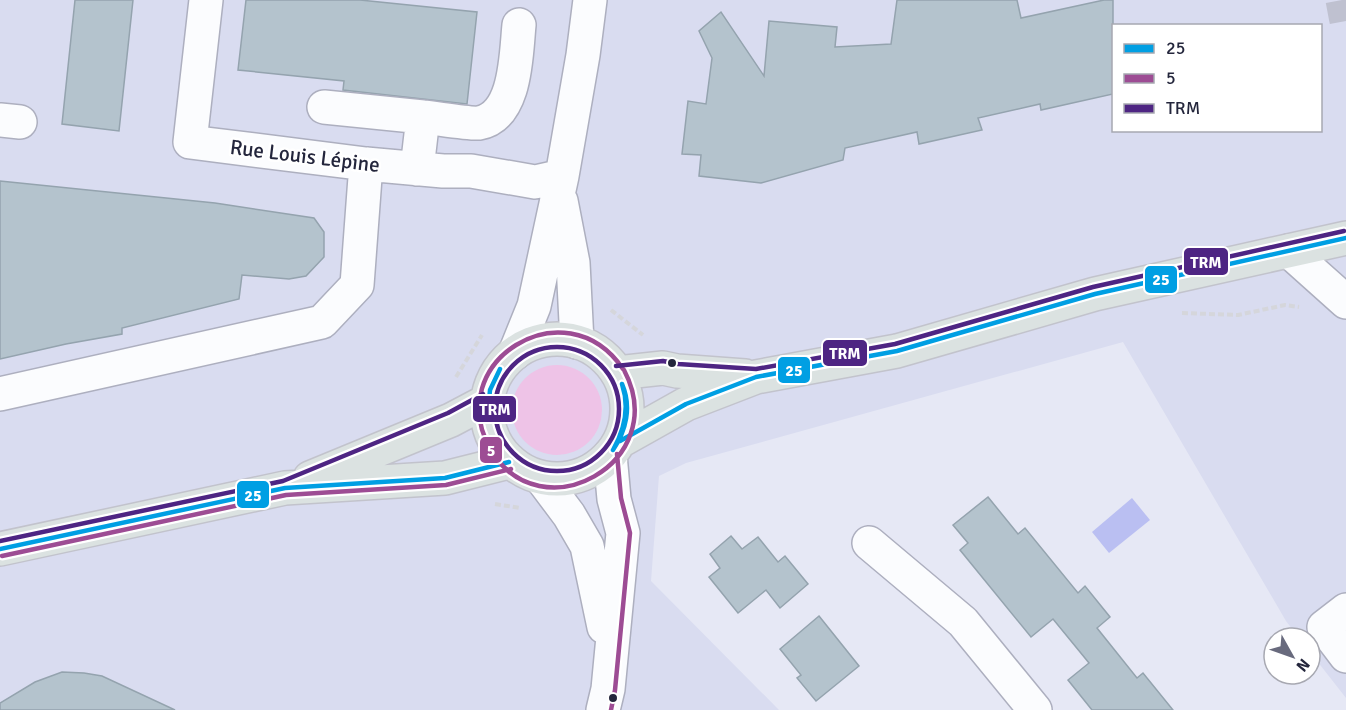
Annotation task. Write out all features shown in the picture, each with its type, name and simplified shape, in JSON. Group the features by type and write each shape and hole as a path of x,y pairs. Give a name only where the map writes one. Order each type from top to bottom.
{"main road":[{"path":"615,448 626,418 626,395 617,373 606,359 593,349 578,342 555,339 535,343 515,353 501,366 491,382 487,401 488,423 495,444 509,462 525,472 542,479 561,480 579,476 597,467 615,448 686,404 756,376 897,351 1095,294 1346,238"},
{"path":"617,373 663,368 756,376"},
{"path":"285,488 452,420 487,401"},
{"path":"0,549 285,488 445,478 509,462"}],"street":[{"name":"Rue Louis Lépine","path":"206,0 190,142 366,164 471,171 535,182 560,182"},
{"path":"515,353 534,306 560,182 583,55 590,0"},
{"path":"324,107 479,123 494,116 512,87 519,25"},
{"path":"417,169 423,117"},
{"path":"0,393 322,322 357,285 366,164"},
{"path":"560,182 573,263 578,342"},
{"path":"1289,251 1346,302"},
{"path":"603,710 608,689 623,533 614,499 615,448"},
{"path":"542,479 569,515 587,546 611,661"},
{"path":"869,543 963,622 1035,710"},
{"path":"1346,610 1324,627 1346,656"}],"path":[{"path":"605,305 651,341"},
{"path":"451,385 486,331"},
{"path":"491,504 526,510"}],"shaded area":[{"path":"0,0 1346,0 1346,698 1322,667 1322,626 1290,626 1286,621 1123,342 686,463 659,476 651,581 779,710 0,710"},
{"path":"557,365 574,368 589,378 599,393 602,410 599,427 589,442 574,452 557,455 540,452 525,442 515,427 512,410 515,393 525,378 540,368"}],"water":[{"path":"1132,498 1150,520 1109,553 1092,532"}],"building":[{"path":"75,0 133,0 119,131 62,124"},
{"path":"246,0 360,0 477,12 467,104 343,90 344,81 238,70"},
{"path":"897,0 1017,0 1021,18 1113,0 1112,94 1041,110 1040,104 978,118 982,130 919,144 917,132 845,148 843,160 761,183 699,176 701,155 682,154 688,101 706,104 712,58 699,31 721,12 764,76 769,21 837,27 835,47 891,44"},
{"path":"0,181 215,203 314,218 324,232 324,257 306,276 289,279 242,275 239,299 122,328 122,334 0,359"},
{"path":"988,497 1018,534 1025,528 1078,593 1085,586 1110,617 1097,628 1137,678 1143,673 1173,710 1092,710 1068,680 1089,663 1053,619 1031,637 960,550 968,543 953,525"},
{"path":"731,536 742,549 758,537 778,562 785,556 808,584 780,608 766,590 738,613 709,577 720,568 710,554"},
{"path":"819,616 859,666 816,701 797,678 801,675 780,649"},
{"path":"62,672 102,676 175,710 0,710 0,703 35,682"}],"tunnel":[{"path":"1342,0 1346,21"}],"transit line":[{"name":"TRM","path":"616,366 663,361 756,369 895,344 1093,287 1344,231"},
{"name":"25","path":"620,441 686,404 756,377 897,351 1095,294 1346,238"},
{"name":"5","path":"623,369 599,345 571,334 542,334 516,345 495,364 482,389 480,418 491,450 513,474 539,486 568,486 594,476 616,458 631,434 634,404 624,370"},
{"name":"TRM","path":"557,347 581,351 601,365 615,385 619,409 615,433 601,453 581,467 557,471 533,467 513,453 499,433 495,409 499,385 513,365 533,351 557,347"},
{"name":"25","path":"488,413 490,390 500,369"},
{"name":"25","path":"488,413 490,390 500,369"},
{"name":"25","path":"613,450 621,434 625,418 626,401 622,384"},
{"name":"25","path":"613,450 626,418 627,401 622,384"},
{"name":"TRM","path":"0,541 283,481 448,413 483,394"},
{"name":"5","path":"611,710 615,690 630,533 621,498 617,454"},
{"name":"25","path":"0,549 285,488 445,478 509,462"},
{"name":"5","path":"2,556 286,495 446,485 511,469"}]}
